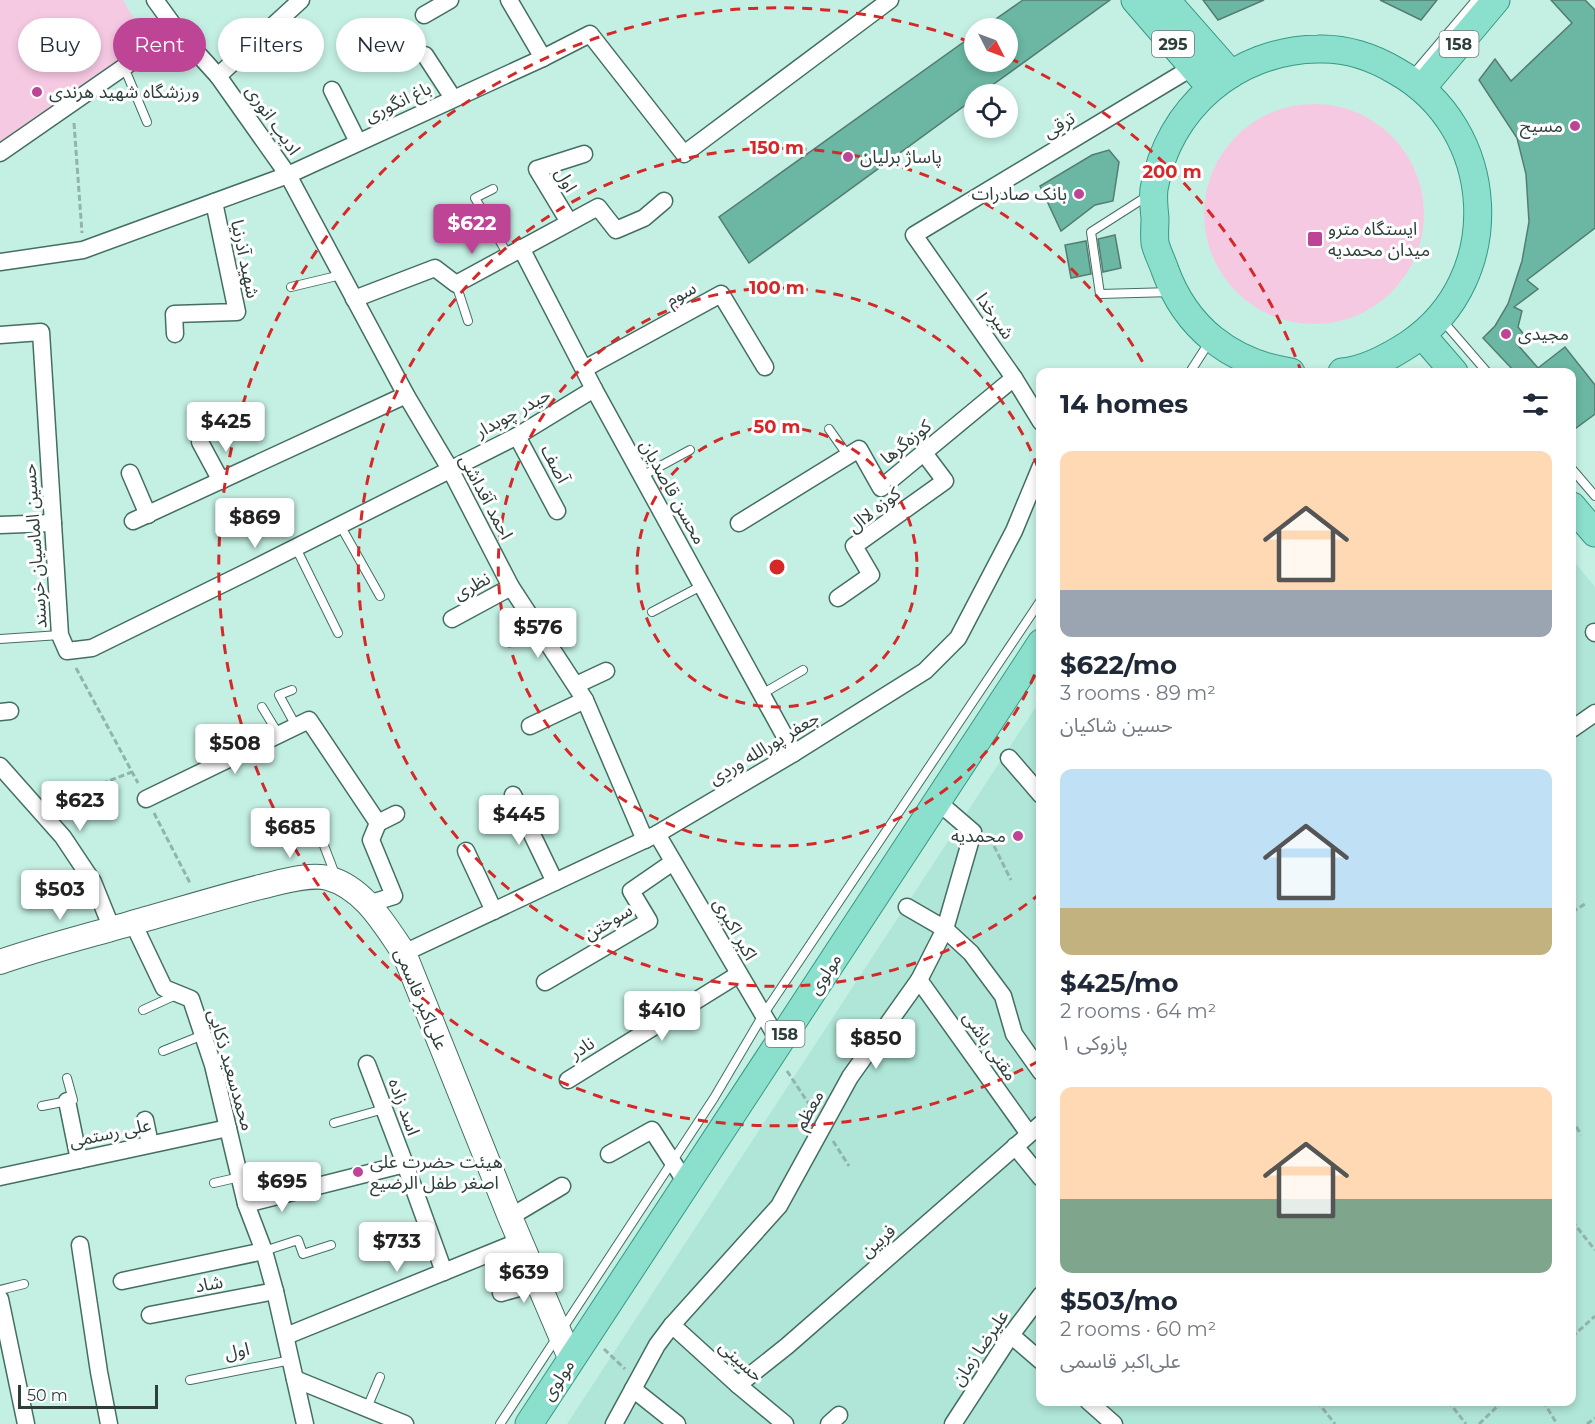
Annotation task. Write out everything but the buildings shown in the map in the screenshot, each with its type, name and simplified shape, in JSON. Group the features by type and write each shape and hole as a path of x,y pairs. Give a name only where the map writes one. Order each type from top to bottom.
{"main road":[{"name":"295","path":"1135,0 1193,67 1221,81"},
{"name":"295","path":"1166,0 1221,81"},
{"name":"158","path":"1416,83 1496,0"},
{"path":"1267,368 1221,354 1173,292 1155,243 1154,191 1163,154 1181,120 1221,81 1256,60 1287,51 1319,49 1352,52 1382,63 1416,83 1447,114 1465,146 1476,181 1479,217 1473,253 1460,287 1431,326 1388,358 1359,368"},
{"path":"1431,326 1452,368"},
{"path":"1576,511 1595,533"},
{"name":"مولوی","path":"529,1424 1036,651"}],"street":[{"path":"218,76 301,0"},
{"path":"424,15 450,0"},
{"path":"509,0 543,58"},
{"name":"باغ انگوری","path":"0,262 83,250 288,175 543,58 590,34 684,154 890,0"},
{"name":"ادیب انوری","path":"158,1 169,18"},
{"path":"426,57 453,98"},
{"name":"ادیب انوری","path":"206,63 218,76 288,175"},
{"name":"ترقی","path":"914,235 1193,67"},
{"path":"0,153 117,72"},
{"path":"332,90 358,142"},
{"name":"اول","path":"569,222 537,169 584,154"},
{"name":"احمد آقداشی","path":"288,175 406,395 450,470 511,587 585,700 651,837"},
{"path":"354,299 435,268 456,284 598,207 616,230 644,218 664,201"},
{"name":"شهید آذرنیا","path":"175,334 174,314 237,312 214,202"},
{"name":"شیرخدا","path":"914,235 1014,378 1036,414"},
{"name":"محسن قاصدیان","path":"515,251 584,369 795,753"},
{"name":"سوم","path":"584,369 722,294 765,367"},
{"name":"حسین الماسیان خرسند","path":"0,335 41,333 60,635 67,651"},
{"name":"کوزه‌گرها","path":"848,456 859,449 881,488 1014,378"},
{"name":"حیدر چوبدار","path":"67,651 92,648 296,548 517,435 594,389"},
{"path":"130,473 141,518 406,395"},
{"name":"آصف","path":"517,435 557,512"},
{"path":"200,442 220,481"},
{"name":"کوزه لاال","path":"838,598 871,575 854,546 945,481 924,453"},
{"path":"739,523 848,456"},
{"name":"جعفر پورالله وردی","path":"404,953 651,837 795,753 926,671 958,638 1014,531 1036,478"},
{"path":"0,525 53,523"},
{"name":"نظری","path":"452,620 511,587"},
{"path":"576,685 606,670"},
{"path":"530,726 585,700"},
{"path":"1576,726 1595,713"},
{"path":"146,799 303,723 378,823"},
{"path":"1009,758 1036,789"},
{"name":"محمدسعید ذکایی","path":"0,766 63,837 164,988 191,999 213,1065 246,1204 264,1251 275,1291 305,1424"},
{"path":"513,795 555,882"},
{"path":"937,801 973,832"},
{"path":"368,904 394,896 371,840 378,823 396,814"},
{"name":"معظم","path":"614,1424 657,1345 672,1325 779,1206 850,1077 919,980 945,929 973,832"},
{"name":"اکبر اکبری","path":"651,837 673,862 763,1015 777,1047"},
{"path":"466,851 494,911"},
{"name":"سوختن","path":"545,982 649,921 631,891 673,862"},
{"name":"علی‌اکبر قاسمی","path":"0,962 200,902 302,879 326,878 354,890 382,921 404,953 537,1283 571,1360"},
{"path":"907,907 945,929 971,953 1003,996 1014,1034 1036,1065"},
{"name":"نادر","path":"568,1080 739,974"},
{"name":"مقنی باشی","path":"919,980 1035,1129"},
{"name":"اسد زاده","path":"367,1064 444,1272"},
{"path":"67,1101 79,1160"},
{"path":"145,1120 150,1144"},
{"name":"علی رستمی","path":"0,1177 228,1128"},
{"name":"فربین","path":"738,1385 787,1346 1035,1129"},
{"path":"609,1154 652,1130 687,1184"},
{"path":"1015,1146 1036,1172"},
{"path":"246,1204 405,1164"},
{"path":"510,1217 562,1186"},
{"path":"286,1336 520,1241"},
{"path":"80,1245 109,1424"},
{"path":"122,1281 264,1251"},
{"path":"501,1293 537,1283"},
{"name":"شاد","path":"150,1315 275,1291"},
{"path":"0,1299 26,1424"},
{"name":"علیرضا زمان","path":"953,1424 1011,1335 1036,1302"},
{"name":"حسینی","path":"672,1325 785,1424"},
{"path":"1011,1335 1036,1356"},
{"path":"295,1379 400,1423"},
{"path":"635,1385 677,1424"},
{"path":"1094,1406 1114,1424"}],"lane":[{"path":"1416,83 1476,0"},
{"path":"126,72 147,122"},
{"path":"493,189 475,198 515,251"},
{"path":"1154,191 1091,232 1100,294 1173,292"},
{"path":"291,287 341,275"},
{"path":"456,284 468,321"},
{"path":"1431,326 1482,368"},
{"path":"1197,368 1221,354"},
{"path":"829,429 848,456"},
{"path":"642,476 690,450"},
{"path":"1576,474 1595,496"},
{"path":"340,525 380,596"},
{"path":"296,548 338,633"},
{"path":"652,612 703,585"},
{"path":"500,1424 714,1098 763,1015 1036,607"},
{"path":"0,639 60,635"},
{"path":"762,694 803,670"},
{"path":"292,690 279,695 303,723"},
{"path":"262,707 279,735"},
{"path":"323,843 338,883"},
{"path":"143,1010 178,994"},
{"path":"163,1051 203,1035"},
{"path":"42,1106 73,1100 67,1078"},
{"path":"334,1123 384,1109"},
{"path":"214,1183 240,1177"},
{"path":"264,1251 298,1240 303,1254 331,1245"},
{"path":"0,1290 24,1284"},
{"name":"اول","path":"190,1380 291,1360"},
{"path":"367,1408 380,1377"}],"path":[{"path":"73,103 83,250"},
{"path":"67,651 200,902"},
{"path":"85,790 132,772"},
{"path":"973,832 992,842 1011,880"},
{"path":"1576,910 1585,904"},
{"path":"777,1047 849,1166"},
{"path":"1576,1126 1581,1135"},
{"path":"1576,1226 1595,1251"},
{"path":"1576,1333 1595,1316"},
{"path":"588,1334 635,1385"},
{"path":"1321,1406 1335,1424"},
{"path":"1452,1406 1466,1424"},
{"path":"1479,1424 1498,1406"},
{"path":"1546,1406 1557,1424"},
{"path":"1587,1424 1595,1418"}],"shaded area":[{"path":"0,0 123,0 134,18 113,18 113,65 0,143"},
{"path":"1303,104 1325,104 1356,112 1375,122 1392,136 1406,153 1416,172 1422,192 1424,214 1422,236 1416,256 1406,275 1392,292 1375,306 1346,320 1325,324 1303,324 1282,320 1262,311 1244,299 1229,284 1208,246 1204,225 1204,203 1208,182 1217,162 1229,144 1244,129 1282,108"},
{"path":"1576,564 1595,587 1595,1424 567,1424 1036,707 1036,1406 1576,1406"}],"place":[{"name":"ورزشگاه شهید هرندی","path":"37,92"},
{"name":"مسیح","path":"1575,126"},
{"name":"پاساژ برلیان","path":"848,157"},
{"name":"بانک صادرات","path":"1079,194"},
{"name":"ایستگاه مترو میدان محمدیه","path":"1315,239"},
{"name":"مجیدی","path":"1506,334"},
{"name":"محمدیه","path":"1018,836"},
{"name":"هیئت حضرت علی اصغر طفل الرضیع","path":"358,1172"}]}
